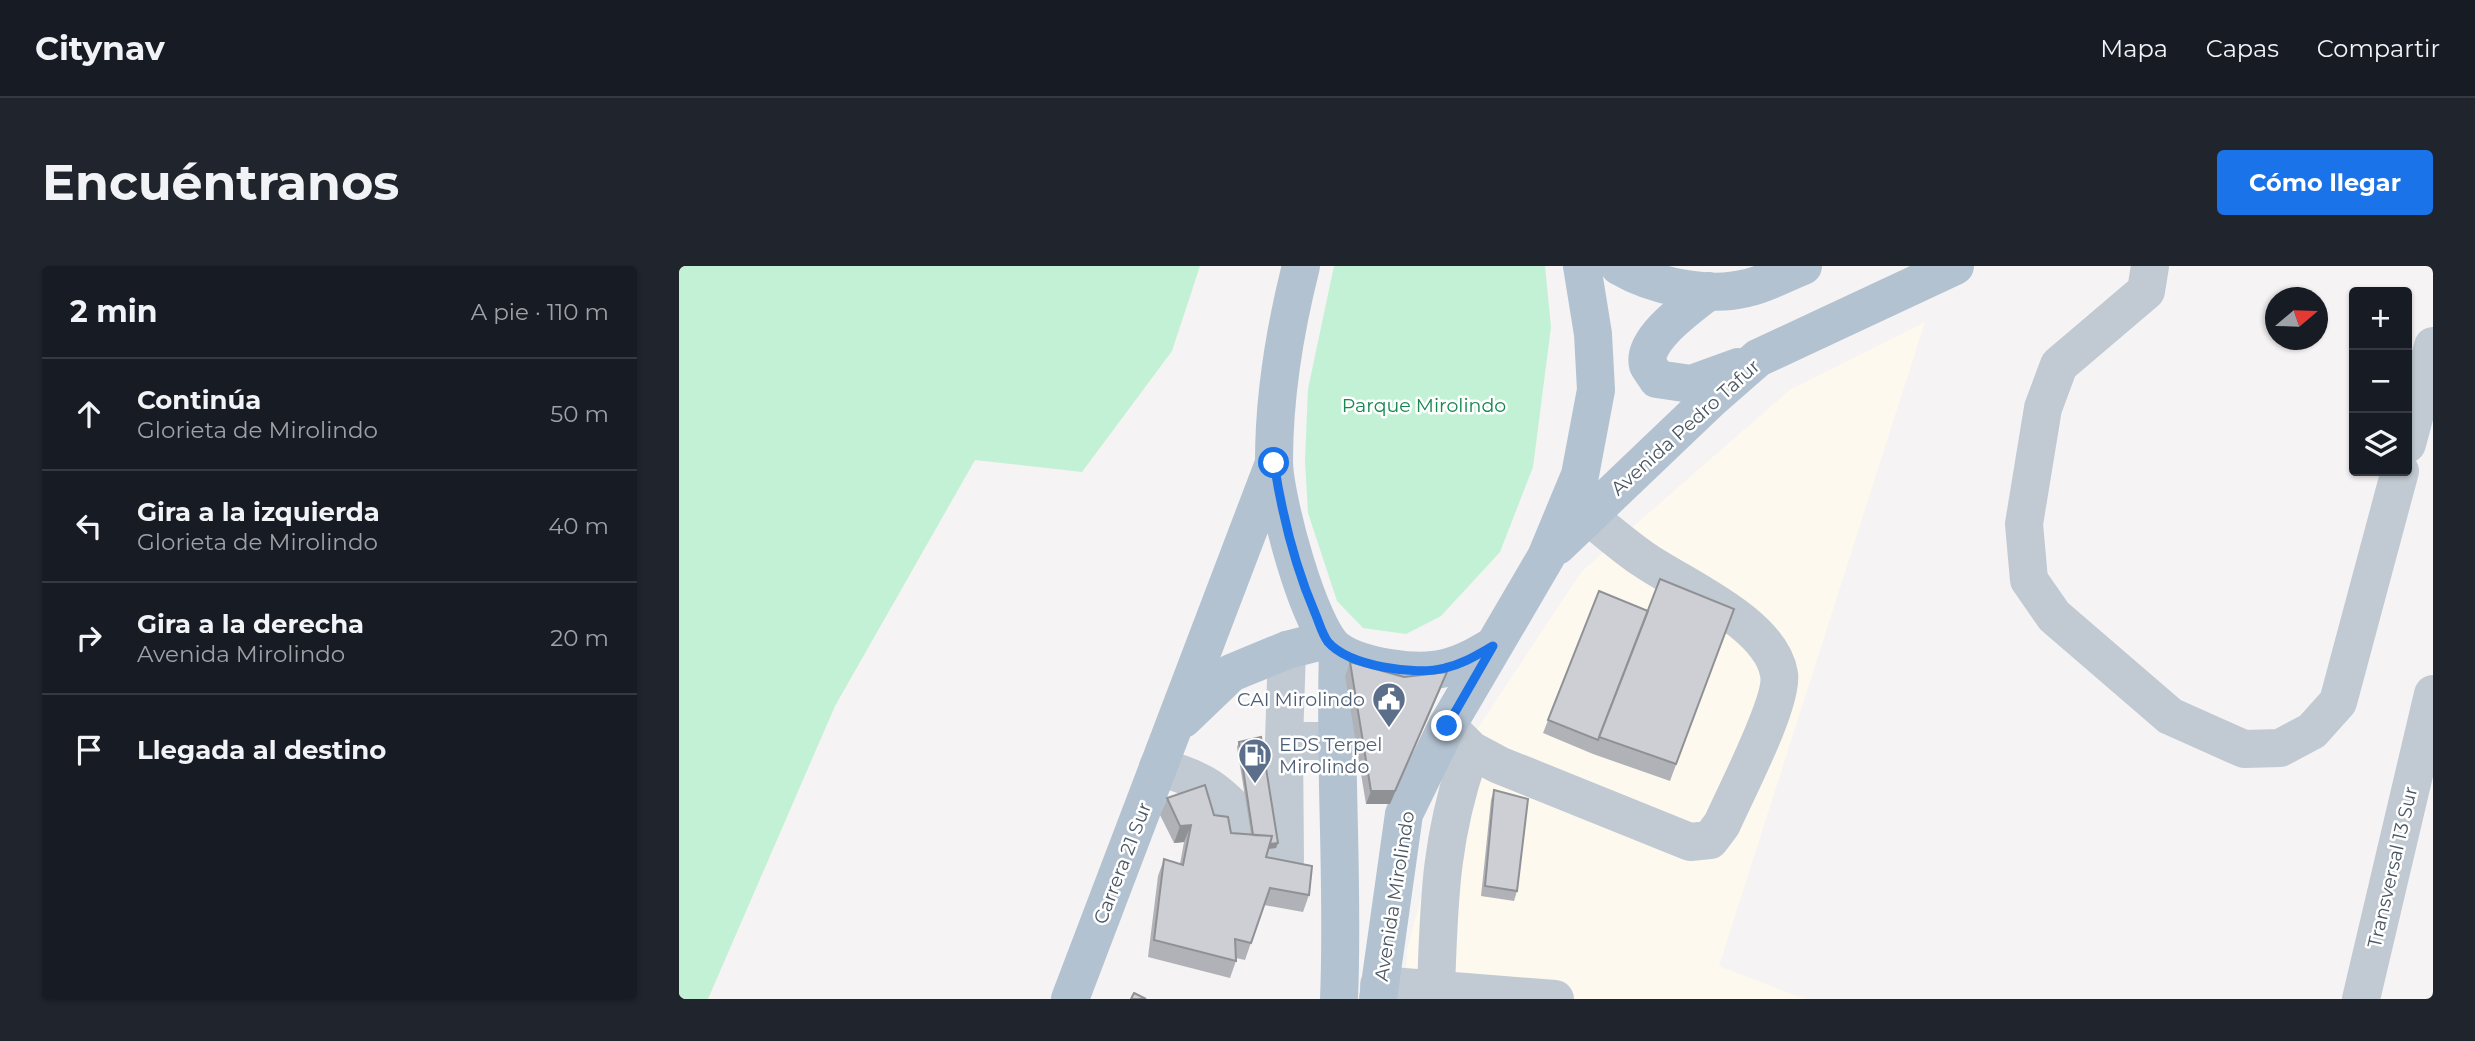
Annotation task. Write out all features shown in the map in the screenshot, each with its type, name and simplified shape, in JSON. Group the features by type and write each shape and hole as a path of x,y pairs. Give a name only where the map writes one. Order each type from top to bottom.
{"main road":[{"path":"1301,266 1285,334 1274,463 1282,516 1305,590 1332,645 1342,877 1339,999"},
{"path":"1546,557 1580,475 1596,390 1593,334 1582,266"},
{"path":"1619,266 1642,279 1709,291 1749,288 1803,266"},
{"name":"Avenida Pedro Tafur","path":"1546,557 1710,400 1758,358 1955,266"},
{"path":"1709,291 1674,319 1649,351 1648,365 1657,379 1691,384 1758,358"},
{"name":"Carrera 21 Sur","path":"1070,999 1274,463"},
{"name":"Avenida Mirolindo","path":"1378,992 1404,814 1459,738 1493,646 1546,557"},
{"path":"1332,645 1377,665 1416,671 1442,669 1464,663 1493,646"},
{"name":"Carrera 21 Sur","path":"1174,728 1231,673 1287,650 1332,645"}],"street":[{"path":"2150,266 2146,291 2059,365 2043,408 2024,524 2029,580 2054,616 2170,716 2244,749 2280,748 2312,731 2338,702 2399,476"},
{"path":"2412,425 2433,346"},
{"path":"1436,990 1440,872 1451,810 1459,738 1499,765 1690,842 1710,840 1722,824 1775,701 1780,675 1772,654 1749,626 1642,559 1588,516"},
{"path":"1268,844 1284,741 1287,650"},
{"name":"Transversal 13 Sur","path":"2361,999 2433,694"},
{"path":"1284,741 1335,741"},
{"path":"1158,767 1186,774 1217,790 1268,844 1342,877"},
{"path":"1378,992 1436,990 1555,999"}],"shaded area":[{"path":"1925,322 1719,966 1805,999 1406,999 1407,950 1458,758 1582,571 1791,389"}],"green space":[{"path":"679,266 1200,266 1172,351 1082,472 975,460 835,706 708,999 679,999"},
{"name":"Parque Mirolindo","path":"1334,266 1545,266 1551,327 1533,467 1500,552 1441,616 1406,634 1363,628 1337,601 1308,513 1305,461 1308,389"}],"building":[{"path":"1660,579 1734,609 1676,764 1599,737"},
{"path":"1599,591 1648,611 1598,740 1548,720"},
{"name":"CAI Mirolindo","path":"1350,662 1404,677 1447,672 1395,791 1371,791"},
{"name":"EDS Terpel Mirolindo","path":"1261,737 1278,843 1270,844 1272,836 1253,835 1239,742"},
{"path":"1205,785 1214,815 1228,817 1231,833 1272,836 1266,857 1312,866 1309,895 1270,888 1251,943 1235,939 1236,961 1154,940 1164,859 1183,865 1191,825 1180,826 1167,798"},
{"path":"1494,790 1528,799 1517,891 1485,886"},
{"path":"1134,993 1146,999 1131,999"}],"place":[{"name":"CAI Mirolindo","path":"1389,729"},
{"name":"EDS Terpel Mirolindo","path":"1255,785"}],"route":[{"path":"1274,463 1282,516 1305,590 1326,640 1338,651 1364,662 1416,671 1442,669 1464,663 1493,646 1447,726"}]}
